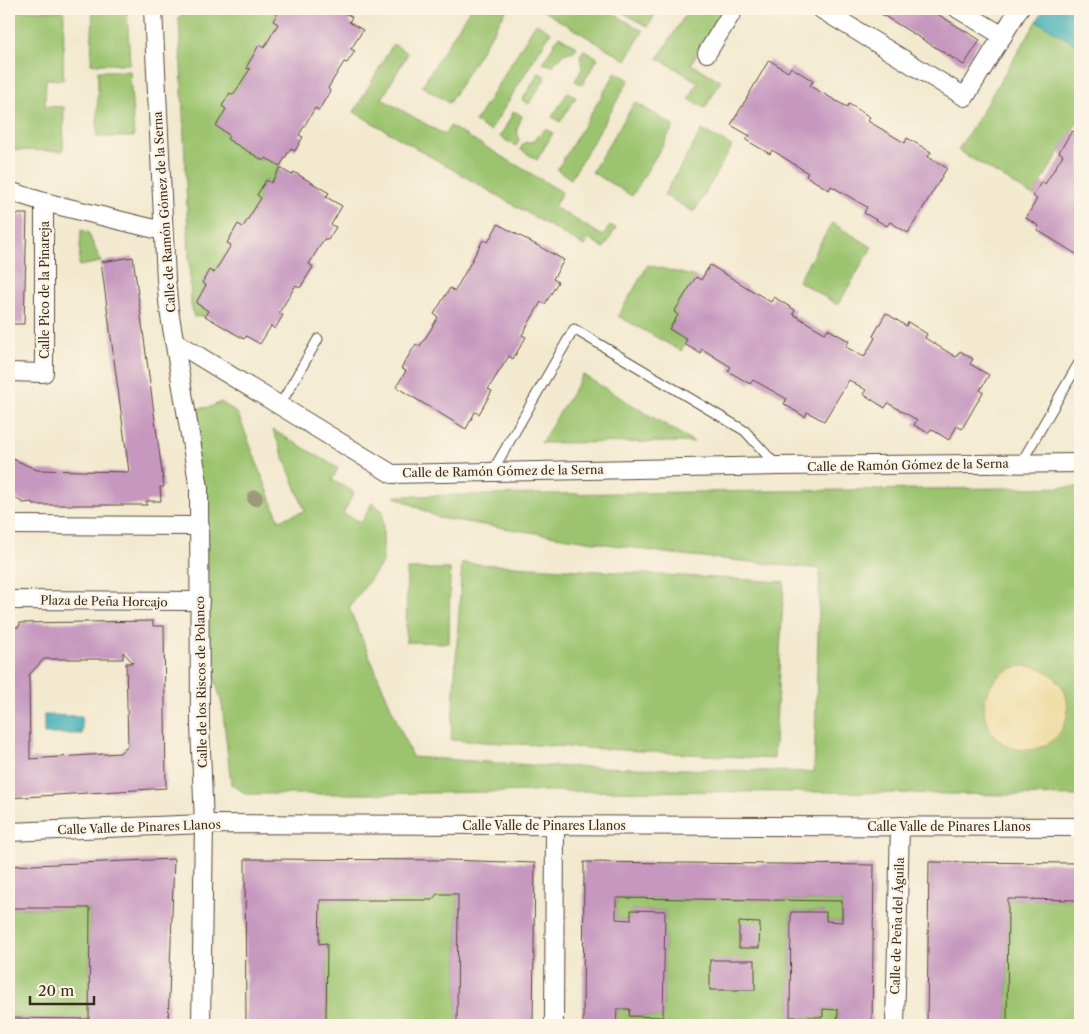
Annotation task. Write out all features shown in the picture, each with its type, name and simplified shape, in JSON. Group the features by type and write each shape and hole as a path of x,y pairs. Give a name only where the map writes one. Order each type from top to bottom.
{"street":[{"name":"Calle de Ramón Gómez de la Serna","path":"153,9 166,280 174,341 392,474 778,466 1080,463"},
{"path":"707,53 734,9"},
{"path":"821,9 966,96 1019,9"},
{"path":"958,9 1003,36"},
{"path":"9,191 44,202 164,231"},
{"name":"Calle Pico de la Pinareja","path":"9,372 44,373 44,202"},
{"name":"Calle de los Riscos de Polanco","path":"174,341 198,479 200,526 200,725 204,824 201,1025"},
{"path":"9,525 200,526"},
{"name":"Plaza de Peña Horcajo","path":"9,600 200,601"},
{"name":"Calle Valle de Pinares Llanos","path":"9,832 204,824 1080,827"},
{"path":"554,1025 555,825"},
{"name":"Calle de Peña del Águila","path":"895,1025 900,826"}],"lane":[{"path":"492,472 574,329 745,431 778,466"},
{"path":"280,405 318,339"},
{"name":"Calle de Ramón Gómez de la Serna","path":"1021,464 1080,361"}],"green space":[{"path":"93,9 127,9 130,64 91,64"},
{"path":"184,9 280,9 273,20 278,24 264,48 259,46 246,67 250,69 233,95 222,106 226,109 216,126 229,135 227,139 263,161 266,158 280,166 280,168 271,183 266,180 257,195 261,198 243,227 238,225 227,243 231,245 214,273 209,270 202,282 206,285 196,303 208,311 205,316 194,317 191,304 179,18"},
{"path":"470,9 507,9 449,103 422,86"},
{"path":"540,9 606,9 643,31 626,60"},
{"path":"617,9 658,9 648,27"},
{"path":"689,9 724,9 691,64 721,81 705,108 689,99 698,82 658,58"},
{"path":"9,10 64,11 63,80 46,79 45,106 64,107 63,151 9,150"},
{"path":"1037,21 1080,47 1080,118 1033,196 958,150"},
{"path":"536,23 551,32 490,131 475,122"},
{"path":"559,36 577,47 574,51 564,54 552,66 543,63"},
{"path":"393,44 408,53 382,99 445,135 450,126 562,192 554,207 603,236 610,225 616,228 604,248 589,239 584,246 354,112"},
{"path":"584,50 598,58 582,85 575,81 582,69 580,55"},
{"path":"98,71 130,71 134,137 97,137"},
{"path":"616,72 629,80 571,179 557,170"},
{"path":"539,73 546,77 529,104 522,100"},
{"path":"568,92 576,97 560,122 552,117"},
{"path":"635,102 674,126 632,196 592,172"},
{"path":"514,111 522,116 517,129 519,141 516,146 500,137"},
{"path":"545,129 553,133 537,160 520,149 524,143 534,141"},
{"path":"702,130 732,146 694,212 664,195"},
{"path":"832,223 872,247 838,305 798,281"},
{"path":"81,230 88,232 101,262 79,266"},
{"path":"648,265 696,277 674,312 678,315 669,329 687,340 681,351 618,316"},
{"path":"583,375 694,442 541,443"},
{"path":"221,402 238,414 279,520 305,511 273,430 338,468 332,480 354,492 343,514 362,522 372,503 383,511 383,562 349,608 412,757 545,766 814,772 820,569 672,554 439,518 394,496 1080,487 1080,796 822,792 542,791 246,794 231,784 222,704 206,647 191,409 210,407"},
{"path":"462,563 784,582 774,759 451,740"},
{"path":"407,569 450,569 449,643 406,642"},
{"path":"437,894 458,894 457,1025 425,1025 423,1022 326,1025 327,944 319,944 320,900 432,900"},
{"path":"616,898 842,901 842,922 826,921 825,912 791,912 790,1017 823,1017 823,1009 838,1010 837,1025 616,1025 617,1009 630,1009 630,1016 663,1017 665,911 631,910 631,920 616,919"},
{"path":"1008,899 1080,900 1080,1025 1007,1025"},
{"path":"9,908 90,908 89,1019 9,1018"}],"sand":[{"path":"1026,666 1042,669 1056,678 1065,692 1068,708 1065,724 1056,738 1042,747 1026,750 1010,747 996,738 987,724 984,708 987,692 996,678 1010,669"}],"water":[{"path":"1044,9 1080,9 1080,47 1037,21"},
{"path":"44,715 82,716 82,734 44,734"}],"building":[{"path":"280,9 338,9 352,17 349,22 363,30 351,49 355,51 347,63 344,62 328,88 330,91 319,110 315,108 299,135 303,137 295,151 291,148 280,166 266,158 264,161 227,139 229,135 216,126 226,109 222,106 230,93 233,95 250,69 246,68 259,45 264,48 278,24 273,21"},
{"path":"873,9 929,9 980,40 964,65"},
{"path":"769,60 788,72 791,67 813,81 810,86 847,107 849,104 870,117 868,121 905,143 907,138 931,152 928,157 947,168 908,233 890,222 887,226 864,213 867,207 831,186 829,190 806,176 808,173 772,150 770,154 746,140 750,136 731,125"},
{"path":"1080,127 1080,251 1076,254 1037,230 1039,226 1026,218 1037,199 1033,196 1041,182 1045,184 1063,155 1059,152 1072,131 1076,133"},
{"path":"280,168 292,175 294,172 329,193 326,197 342,206 331,225 336,227 328,240 324,239 309,264 313,267 300,288 296,285 279,313 283,315 275,329 271,326 260,344 246,336 244,339 205,316 208,311 196,303 206,285 202,283 209,270 214,273 231,245 227,243 238,224 243,227 261,198 257,195 266,180 271,183"},
{"path":"9,214 27,214 24,324 9,324"},
{"path":"498,224 564,260 553,279 558,282 545,304 541,302 522,335 526,337 513,359 509,356 488,389 492,391 479,414 475,412 466,429 396,387 406,371 401,368 416,344 420,346 431,329 438,317 434,314 450,288 455,291 483,240 488,242"},
{"path":"133,257 164,487 160,487 161,501 146,501 147,505 33,505 34,502 23,503 9,494 9,457 37,470 129,472 101,262"},
{"path":"710,265 771,302 774,297 795,310 793,314 825,333 828,329 849,341 846,347 864,357 886,313 906,326 908,322 927,334 925,338 956,357 960,351 973,359 970,364 989,375 980,390 983,392 962,429 957,426 949,440 931,429 928,433 914,425 917,420 888,403 885,408 863,394 866,390 849,380 824,421 807,412 805,417 784,404 787,399 753,380 750,384 728,371 731,367 702,349 700,353 684,344 687,340 669,329 678,315 674,312 696,277 701,280"},
{"path":"153,621 153,626 164,626 166,788 9,798 9,633 13,627 19,627 20,623","holes":["123,652 133,663 126,663 128,745 120,753 30,759 29,675 44,659 123,659"]},
{"path":"174,859 168,1025 9,1025 9,1018 89,1019 90,908 9,908 9,866"},
{"path":"245,859 448,860 535,863 533,1025 457,1025 458,894 437,894 432,900 320,900 319,944 327,943 326,1025 246,1025"},
{"path":"584,862 874,865 872,1025 837,1025 838,1010 823,1009 823,1017 790,1017 791,912 826,912 826,921 842,922 842,901 616,898 616,919 631,920 631,910 665,911 663,1017 629,1016 630,1009 617,1009 616,1025 583,1025"},
{"path":"929,862 1080,863 1080,900 1008,899 1007,1025 927,1025"},
{"path":"739,922 760,923 759,948 739,948"},
{"path":"710,960 755,960 755,990 710,990"},
{"path":"423,1022 425,1025 354,1025 358,1023"}]}
